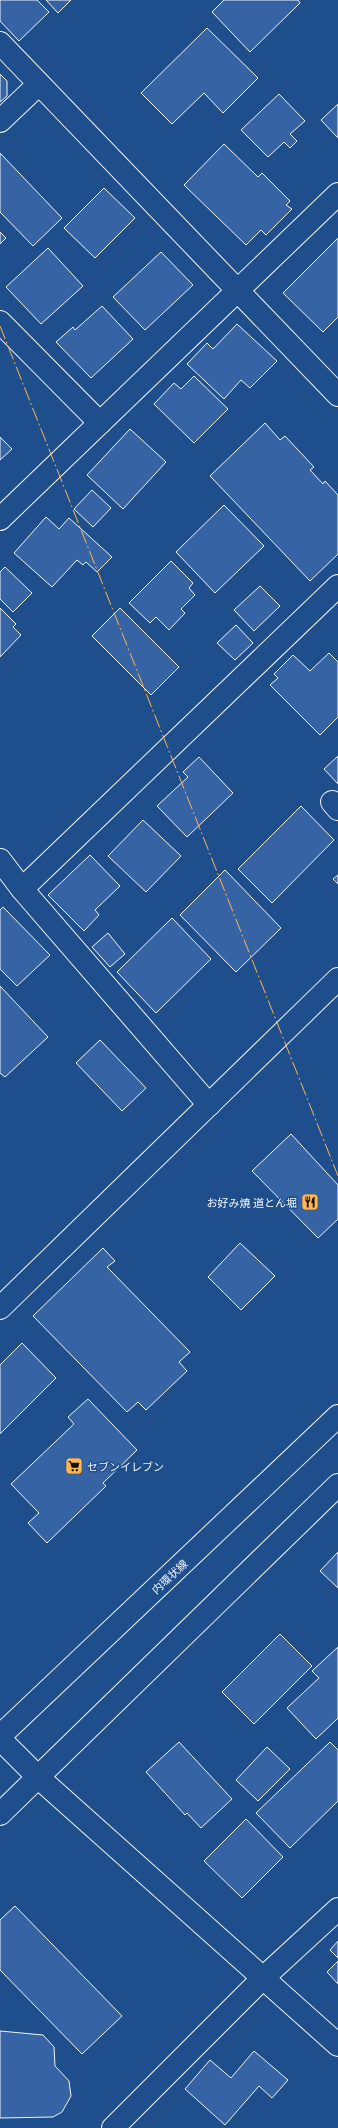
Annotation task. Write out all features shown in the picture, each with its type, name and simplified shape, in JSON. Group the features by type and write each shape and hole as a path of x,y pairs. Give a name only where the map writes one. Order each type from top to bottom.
{"street":[{"path":"0,44 338,395"},
{"path":"0,121 39,84"},
{"path":"0,520 338,194"},
{"path":"0,322 100,423"},
{"path":"22,889 338,586"},
{"path":"0,860 22,889 208,1105"},
{"path":"2,1302 338,979"},
{"name":"内環状線","path":"0,1736 338,1416"},
{"path":"0,1814 39,1778 338,1485"},
{"path":"0,1739 39,1778 262,1979 338,2045"},
{"path":"113,2128 262,1979 338,1909"}],"building":[{"path":"0,0 37,0 49,12 19,41 0,21"},
{"path":"46,0 71,0 58,13"},
{"path":"224,0 298,0 300,3 250,52 212,12"},
{"path":"207,28 258,78 223,113 204,93 172,124 141,93"},
{"path":"0,74 7,81 7,96 0,102"},
{"path":"279,94 305,121 290,134 297,141 290,148 284,142 268,157 241,130"},
{"path":"338,104 338,138 321,120"},
{"path":"224,144 258,177 262,173 290,201 286,205 292,209 266,235 261,230 246,245 184,185"},
{"path":"0,153 62,218 33,246 0,212"},
{"path":"104,188 135,218 95,258 64,228"},
{"path":"0,232 6,238 0,244"},
{"path":"338,238 338,317 323,332 283,293"},
{"path":"48,248 83,286 41,324 6,287"},
{"path":"161,252 193,285 145,330 113,297"},
{"path":"102,306 133,339 91,378 56,342 73,327 75,330"},
{"path":"237,324 277,361 250,388 241,380 224,399 187,364 207,343 213,349"},
{"path":"194,376 228,409 194,443 154,404 174,383 181,389"},
{"path":"265,423 280,440 285,436 314,467 310,470 323,484 325,481 338,495 338,554 310,581 210,476"},
{"path":"130,429 166,462 123,509 87,475"},
{"path":"0,437 12,449 0,460"},
{"path":"92,490 111,508 93,527 74,509"},
{"path":"224,505 264,546 215,593 176,552"},
{"path":"46,517 59,529 69,518 112,557 97,572 86,562 83,565 77,560 52,587 14,553"},
{"path":"171,561 193,583 189,588 195,595 181,609 185,613 169,630 156,617 150,623 129,603"},
{"path":"5,567 32,593 13,612 0,599 0,572"},
{"path":"260,586 280,606 254,631 234,610"},
{"path":"0,608 16,624 13,627 21,635 0,657"},
{"path":"120,608 179,667 151,695 92,636"},
{"path":"236,625 253,643 235,660 217,643"},
{"path":"329,653 338,662 338,717 320,735 270,685 278,678 274,674 293,655 310,671"},
{"path":"338,756 338,784 324,769"},
{"path":"199,757 233,793 187,837 157,806 188,777 183,772"},
{"path":"301,806 334,840 272,903 238,869"},
{"path":"143,820 181,856 146,892 108,856"},
{"path":"90,855 120,886 95,910 99,915 84,931 48,895"},
{"path":"225,870 281,928 236,972 180,915"},
{"path":"338,875 338,884 333,879"},
{"path":"3,907 50,955 17,986 0,969 0,910"},
{"path":"172,918 211,959 156,1013 117,972"},
{"path":"108,933 125,954 110,967 92,947"},
{"path":"0,986 48,1037 5,1077 0,1073"},
{"path":"100,1040 146,1088 122,1111 76,1063"},
{"name":"お好み焼 道とん堀","path":"291,1134 338,1185 338,1219 318,1238 252,1171"},
{"path":"240,1243 275,1276 241,1310 208,1277"},
{"path":"103,1248 115,1261 107,1267 190,1352 179,1362 187,1371 146,1410 138,1402 127,1412 33,1316"},
{"path":"22,1343 56,1378 0,1434 0,1365"},
{"name":"セブンイレブン","path":"88,1399 137,1450 103,1483 106,1486 47,1543 28,1523 39,1513 11,1484 74,1424 68,1417"},
{"path":"338,1552 338,1588 320,1571"},
{"path":"280,1634 312,1666 254,1724 222,1692"},
{"path":"338,1647 338,1718 316,1739 287,1708 319,1678 312,1671"},
{"path":"179,1742 232,1799 201,1828 187,1813 185,1815 146,1772"},
{"path":"330,1742 338,1750 338,1801 290,1848 256,1813"},
{"path":"267,1747 290,1769 258,1801 236,1780"},
{"path":"246,1819 283,1857 242,1898 204,1861"},
{"path":"15,1906 122,2016 82,2054 0,1970 0,1920"},
{"path":"338,1941 338,1958 330,1950"},
{"path":"338,1961 338,1984 327,1972"},
{"path":"0,2031 43,2035 54,2047 55,2066 69,2081 71,2096 62,2112 53,2117 0,2118"},
{"path":"254,2051 288,2080 272,2098 259,2086 225,2125 185,2089 210,2060 231,2078"}],"power":[{"path":"0,326 338,1176"}],"place":[{"name":"お好み焼 道とん堀","path":"310,1202"},
{"name":"セブンイレブン","path":"74,1466"}]}
